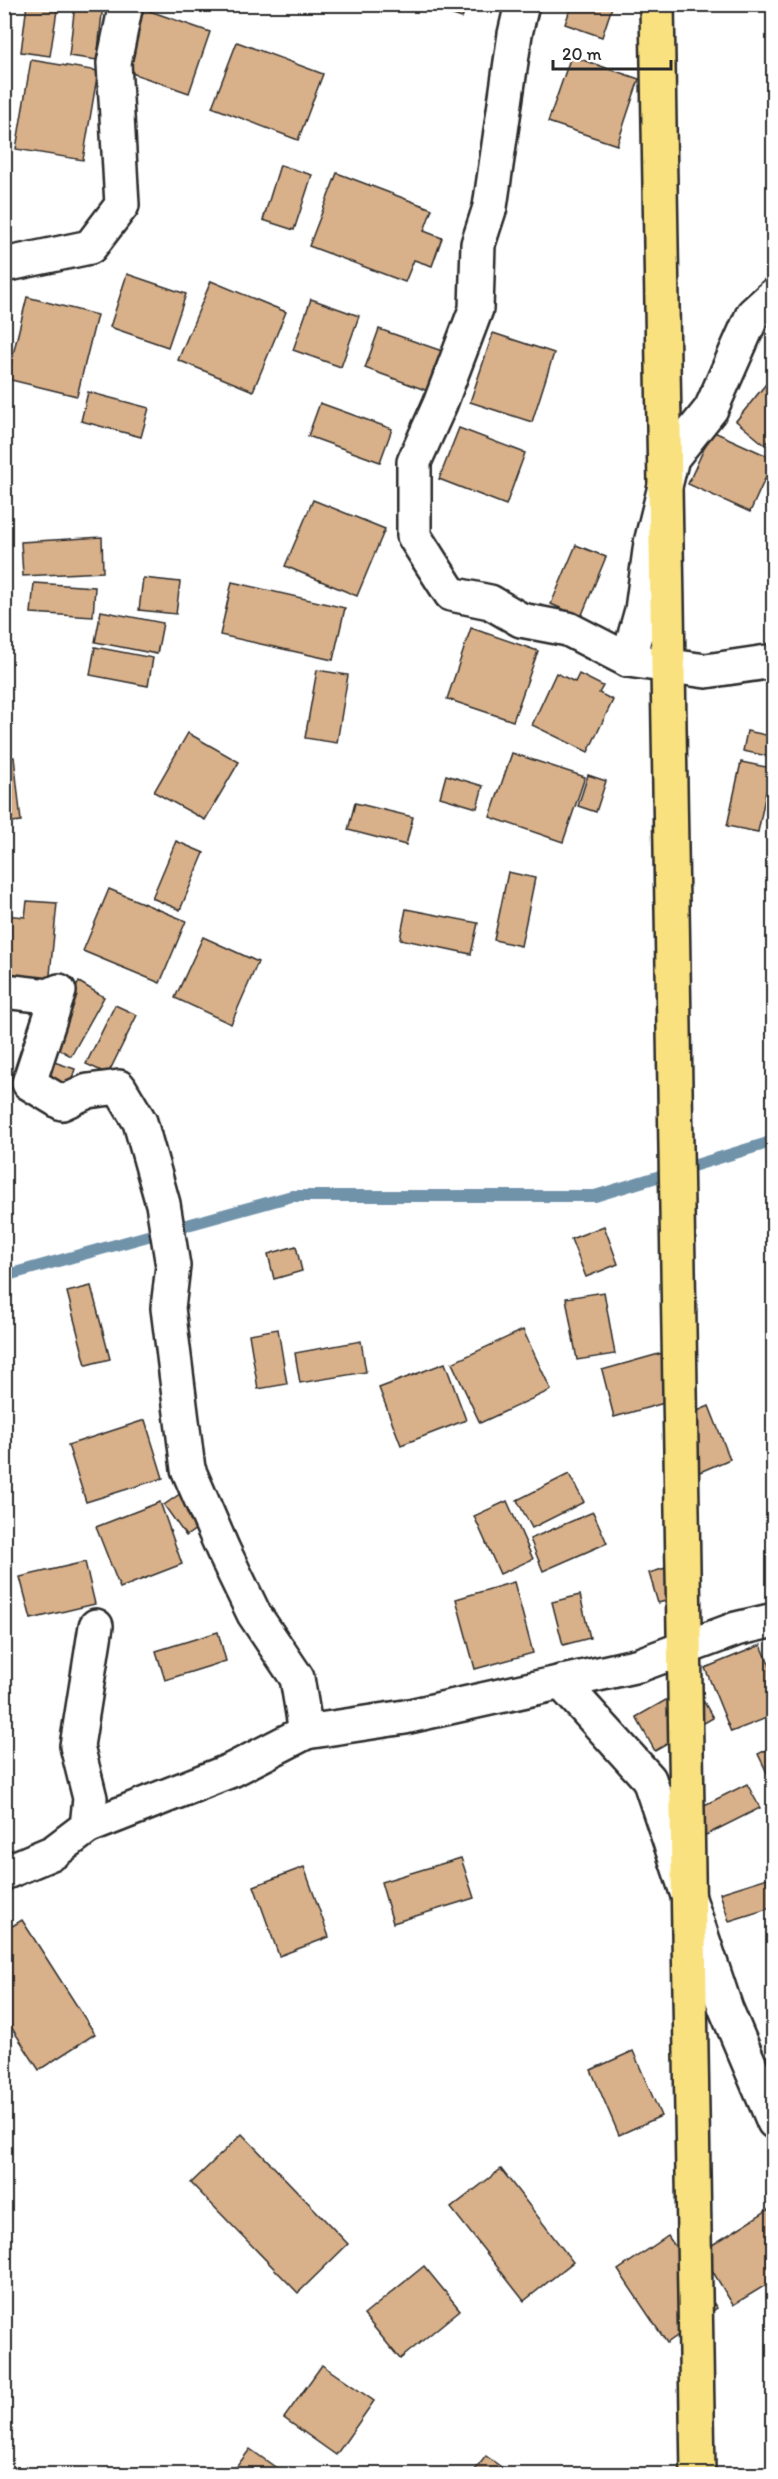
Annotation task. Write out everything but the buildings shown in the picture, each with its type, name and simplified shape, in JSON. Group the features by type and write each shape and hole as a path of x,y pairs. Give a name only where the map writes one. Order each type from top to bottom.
{"highway":[{"path":"657,4 698,2475"}],"street":[{"path":"4,265 90,247 122,205 114,63 126,4"},
{"path":"522,4 515,34 490,207 478,244 476,309 440,404 414,462 414,536 451,594 490,602 521,620 568,629 628,660 706,671 774,661"},
{"path":"628,660 642,610 651,543 672,458 711,409 753,314 774,296"},
{"path":"4,991 48,996 59,991 29,1083 62,1103 88,1091 120,1087 140,1122 163,1204 173,1266 168,1308 188,1469 254,1614 297,1678 306,1732"},
{"path":"4,1873 54,1852 87,1827 142,1808 232,1770 306,1732 405,1717 639,1665 736,1629 774,1620"},
{"path":"87,1827 90,1798 77,1746 96,1626"},
{"path":"561,1682 649,1779 726,2009 774,2122"}],"waterway":[{"path":"4,1276 292,1196 595,1196 774,1141"}]}
